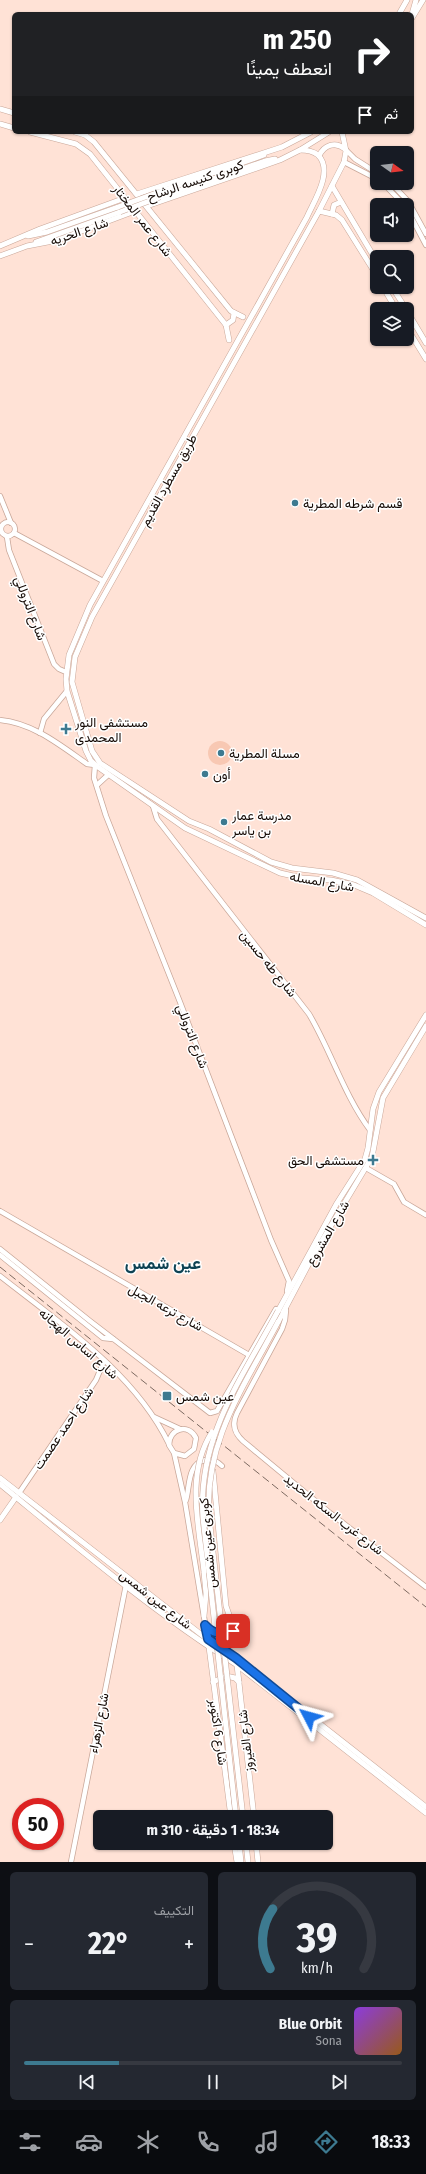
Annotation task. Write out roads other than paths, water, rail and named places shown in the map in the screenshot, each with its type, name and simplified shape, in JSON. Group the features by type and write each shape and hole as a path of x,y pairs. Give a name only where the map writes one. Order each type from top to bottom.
{"main road":[{"path":"400,12 407,0"},
{"path":"413,12 416,0"},
{"path":"414,15 423,0"},
{"path":"0,109 12,112"},
{"path":"0,124 12,127"},
{"name":"شارع عمر المختار","path":"38,134 72,142 84,148 226,326 229,340"},
{"name":"شارع عمر المختار","path":"82,134 94,142 234,313 243,317"},
{"name":"كوبرى كنيسه الرشاح","path":"158,195 264,155 307,134"},
{"path":"300,150 326,134"},
{"name":"طريق مسطرد القديم","path":"168,808 103,766 95,758 73,689 72,669 75,657 92,617 332,186 344,162 345,149 342,134"},
{"path":"300,150 310,151 319,156 322,151 329,146 338,145 345,149"},
{"name":"كوبرى كنيسه الرشاح","path":"0,246 24,236 47,232 265,160 280,160 300,150"},
{"name":"طريق مسطرد القديم","path":"153,806 95,765 86,751 67,691 66,672 76,637 103,581 297,237 324,174 324,164 319,156"},
{"path":"332,186 340,202 370,251"},
{"path":"137,194 158,195"},
{"path":"147,206 158,195"},
{"name":"شارع الحريه","path":"119,207 125,198"},
{"path":"119,207 123,202 127,205 126,214"},
{"path":"332,214 333,207 340,202"},
{"name":"كوبرى كنيسه الرشاح","path":"31,245 119,207"},
{"name":"شارع الحريه","path":"0,256 31,245 58,240 135,211"},
{"path":"319,211 332,214 344,223 370,265"},
{"path":"226,326 233,320 234,313"},
{"path":"414,323 426,343"},
{"path":"414,339 426,359"},
{"name":"شارع المسله","path":"153,806 185,828 269,868 288,875 310,879 338,881 361,888 426,924"},
{"name":"شارع المسله","path":"168,808 189,821 209,829 272,862 292,868 340,875 363,883 426,918"},
{"path":"310,871 312,875 310,879"},
{"path":"318,872 317,875 319,879"},
{"name":"شارع المشروع","path":"290,1287 337,1203 365,1159 373,1109 379,1092 426,1015"},
{"name":"شارع المشروع","path":"286,1310 314,1254 366,1168 374,1150 379,1112 384,1094 426,1026"},
{"name":"كوبرى عين شمس","path":"235,1810 202,1504 206,1461 217,1424 290,1287"},
{"name":"كوبرى عين شمس","path":"242,1810 209,1517 208,1490 212,1462 223,1427 278,1322 286,1310"},
{"path":"204,1616 206,1594 196,1504 197,1474 202,1450 217,1424"},
{"path":"212,1462 226,1606 233,1629"},
{"name":"شارع عين شمس","path":"0,1478 17,1495 126,1585 209,1647 237,1665 426,1813"},
{"name":"شارع عين شمس","path":"0,1484 17,1495 208,1639 236,1658 426,1807"},
{"name":"شارع احمد عصمت","path":"0,1520 17,1495"},
{"name":"شارع 6 اكتوبر","path":"209,1647 230,1810"},
{"name":"شارع الفيروز","path":"237,1665 253,1810"},
{"path":"213,1682 226,1676 235,1678 238,1682"},
{"path":"236,1850 240,1861"},
{"path":"239,1850 240,1861"},
{"path":"247,1850 248,1860"},
{"path":"257,1850 258,1862"}],"street":[{"path":"345,149 357,161 370,169"},
{"path":"355,166 357,161"},
{"path":"344,162 355,166 370,175"},
{"path":"390,190 397,198"},
{"path":"398,190 408,201 426,234"},
{"path":"414,222 426,245"},
{"path":"0,496 11,523 15,528 14,533"},
{"path":"11,523 0,525 2,534 7,537 14,533"},
{"path":"14,533 103,581"},
{"name":"شارع التروللي","path":"7,537 9,550 43,640 54,664 66,672"},
{"path":"40,733 44,718 67,691"},
{"path":"0,720 13,721 40,733 87,764 95,765"},
{"name":"شارع التروللي","path":"95,765 93,773 110,826 178,996 271,1240 289,1281 290,1287"},
{"path":"97,786 108,775"},
{"name":"شارع طه حسين","path":"153,806 157,819 308,1014 318,1030 345,1088 370,1130"},
{"path":"366,1168 394,1184 404,1202 426,1214"},
{"name":"شارع ترعه الجبل","path":"0,1211 249,1355"},
{"path":"0,1249 113,1339"},
{"path":"0,1255 103,1338 113,1339"},
{"name":"شارع اساس الهجانه","path":"0,1276 104,1362 153,1416 169,1444"},
{"name":"شارع المشروع","path":"113,1339 210,1413 217,1411 290,1287"},
{"name":"شارع المشروع","path":"242,1441 235,1430 235,1417 285,1320 286,1310"},
{"name":"شارع احمد عصمت","path":"17,1495 93,1384 104,1362"},
{"name":"شارع اساس الهجانه","path":"153,1416 180,1429"},
{"path":"174,1453 185,1456 192,1452 196,1441 193,1433 188,1430 180,1429 172,1433 169,1444 174,1453 185,1502 209,1647"},
{"name":"شارع غرب السكه الحديد","path":"242,1441 330,1513 426,1587"},
{"path":"185,1502 191,1473 195,1465 200,1461 209,1459 215,1460 222,1466"},
{"name":"شارع الزهراء","path":"71,1862 126,1585"},
{"path":"205,1625 209,1630 221,1634 233,1629"}],"railway":[{"path":"0,1267 426,1607"}],"place":[{"name":"قسم شرطه المطرية","path":"295,503"},
{"name":"مستشفى النور المحمدى","path":"66,729"},
{"name":"مسلة المطرية","path":"221,753"},
{"name":"أون","path":"205,774"},
{"name":"مدرسة عمار بن ياسر","path":"224,822"},
{"name":"مستشفى الحق","path":"373,1160"},
{"name":"عين شمس","path":"167,1396"}],"district":[{"name":"عين شمس","path":"163,1263"}]}
